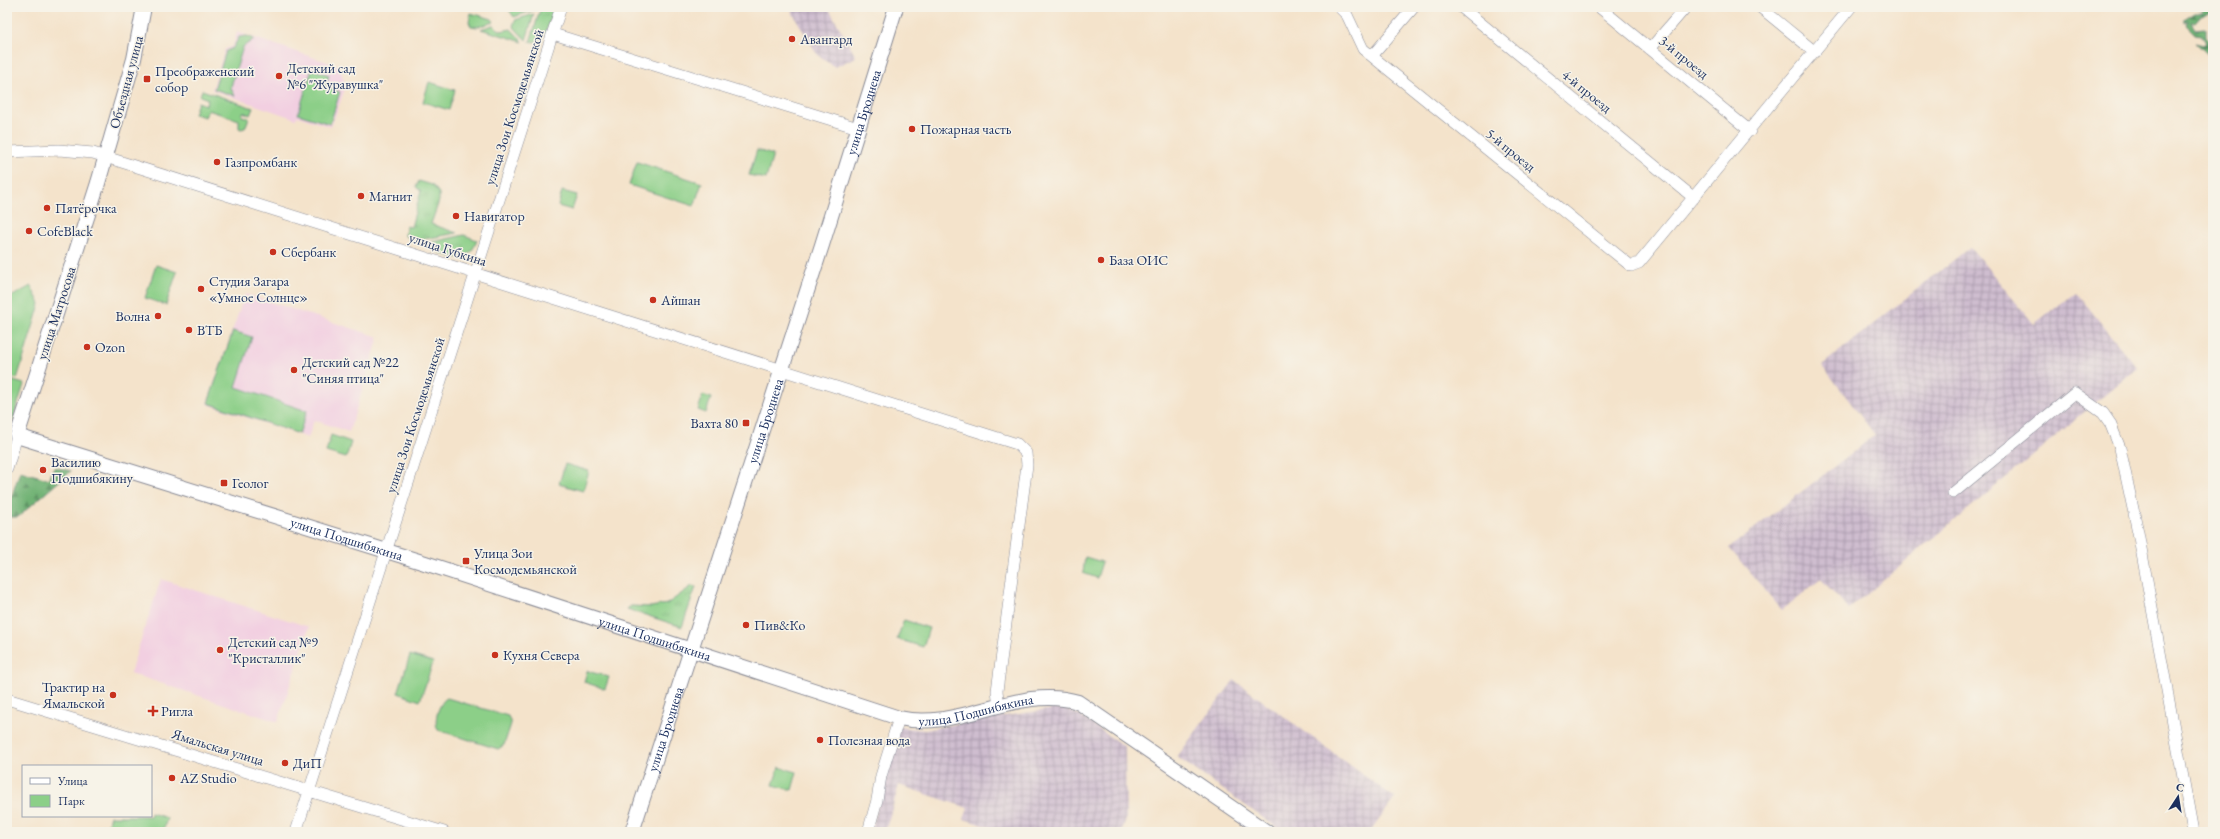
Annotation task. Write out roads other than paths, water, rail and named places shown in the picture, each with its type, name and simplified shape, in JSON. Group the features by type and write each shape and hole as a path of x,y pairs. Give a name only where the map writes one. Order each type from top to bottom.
{"main road":[{"name":"Объездная улица","path":"106,156 134,59 144,7"},
{"name":"улица Броднева","path":"632,832 896,8"},
{"name":"улица Матросова","path":"17,436 106,156"},
{"name":"улица Подшибякина","path":"17,436 386,551 899,718 935,721 1046,697 1078,702 1267,832"}],"street":[{"name":"улица Зои Космодемьянской","path":"296,832 561,7"},
{"name":"5-й проезд","path":"1339,7 1347,16 1360,44 1372,56 1631,266 1639,263 1694,198"},
{"path":"1372,56 1414,7"},
{"name":"4-й проезд","path":"1461,7 1694,198"},
{"name":"3-й проезд","path":"1599,7 1750,131"},
{"path":"1650,49 1686,7"},
{"path":"1760,7 1815,52"},
{"path":"1694,198 1851,7"},
{"path":"552,34 858,128"},
{"name":"улица Губкина","path":"7,152 69,150 106,156 1009,441 1023,448 1026,453 1027,465 997,691 999,707"},
{"path":"1954,492 2075,393 2095,406 2110,423 2120,448 2138,532 2193,832"},
{"name":"улица Матросова","path":"7,469 17,436"},
{"name":"Ямальская улица","path":"7,699 444,832"},
{"path":"868,832 877,800 881,776 899,718"}],"place":[{"name":"Авангард","path":"792,39"},
{"name":"Детский сад №6 \"Журавушка\"","path":"279,76"},
{"name":"Преображенский собор","path":"147,79"},
{"name":"Пожарная часть","path":"912,129"},
{"name":"Газпромбанк","path":"217,162"},
{"name":"Магнит","path":"361,196"},
{"name":"Пятёрочка","path":"47,208"},
{"name":"Навигатор","path":"456,216"},
{"name":"CofeBlack","path":"29,231"},
{"name":"Сбербанк","path":"273,252"},
{"name":"База ОИС","path":"1101,260"},
{"name":"Студия Загара «Умное Солнце»","path":"201,289"},
{"name":"Айшан","path":"653,300"},
{"name":"Волна","path":"158,316"},
{"name":"ВТБ","path":"189,330"},
{"name":"Ozon","path":"87,347"},
{"name":"Детский сад №22 \"Синяя птица\"","path":"294,370"},
{"name":"Вахта 80","path":"746,423"},
{"name":"Василию Подшибякину","path":"43,470"},
{"name":"Геолог","path":"224,483"},
{"name":"Улица Зои Космодемьянской","path":"466,561"},
{"name":"Пив&Ко","path":"746,625"},
{"name":"Детский сад №9 \"Кристаллик\"","path":"220,650"},
{"name":"Кухня Севера","path":"495,655"},
{"name":"Трактир на Ямальской","path":"113,695"},
{"name":"Ригла","path":"153,711"},
{"name":"Полезная вода","path":"820,740"},
{"name":"ДиП","path":"285,763"},
{"name":"AZ Studio","path":"172,778"}]}
